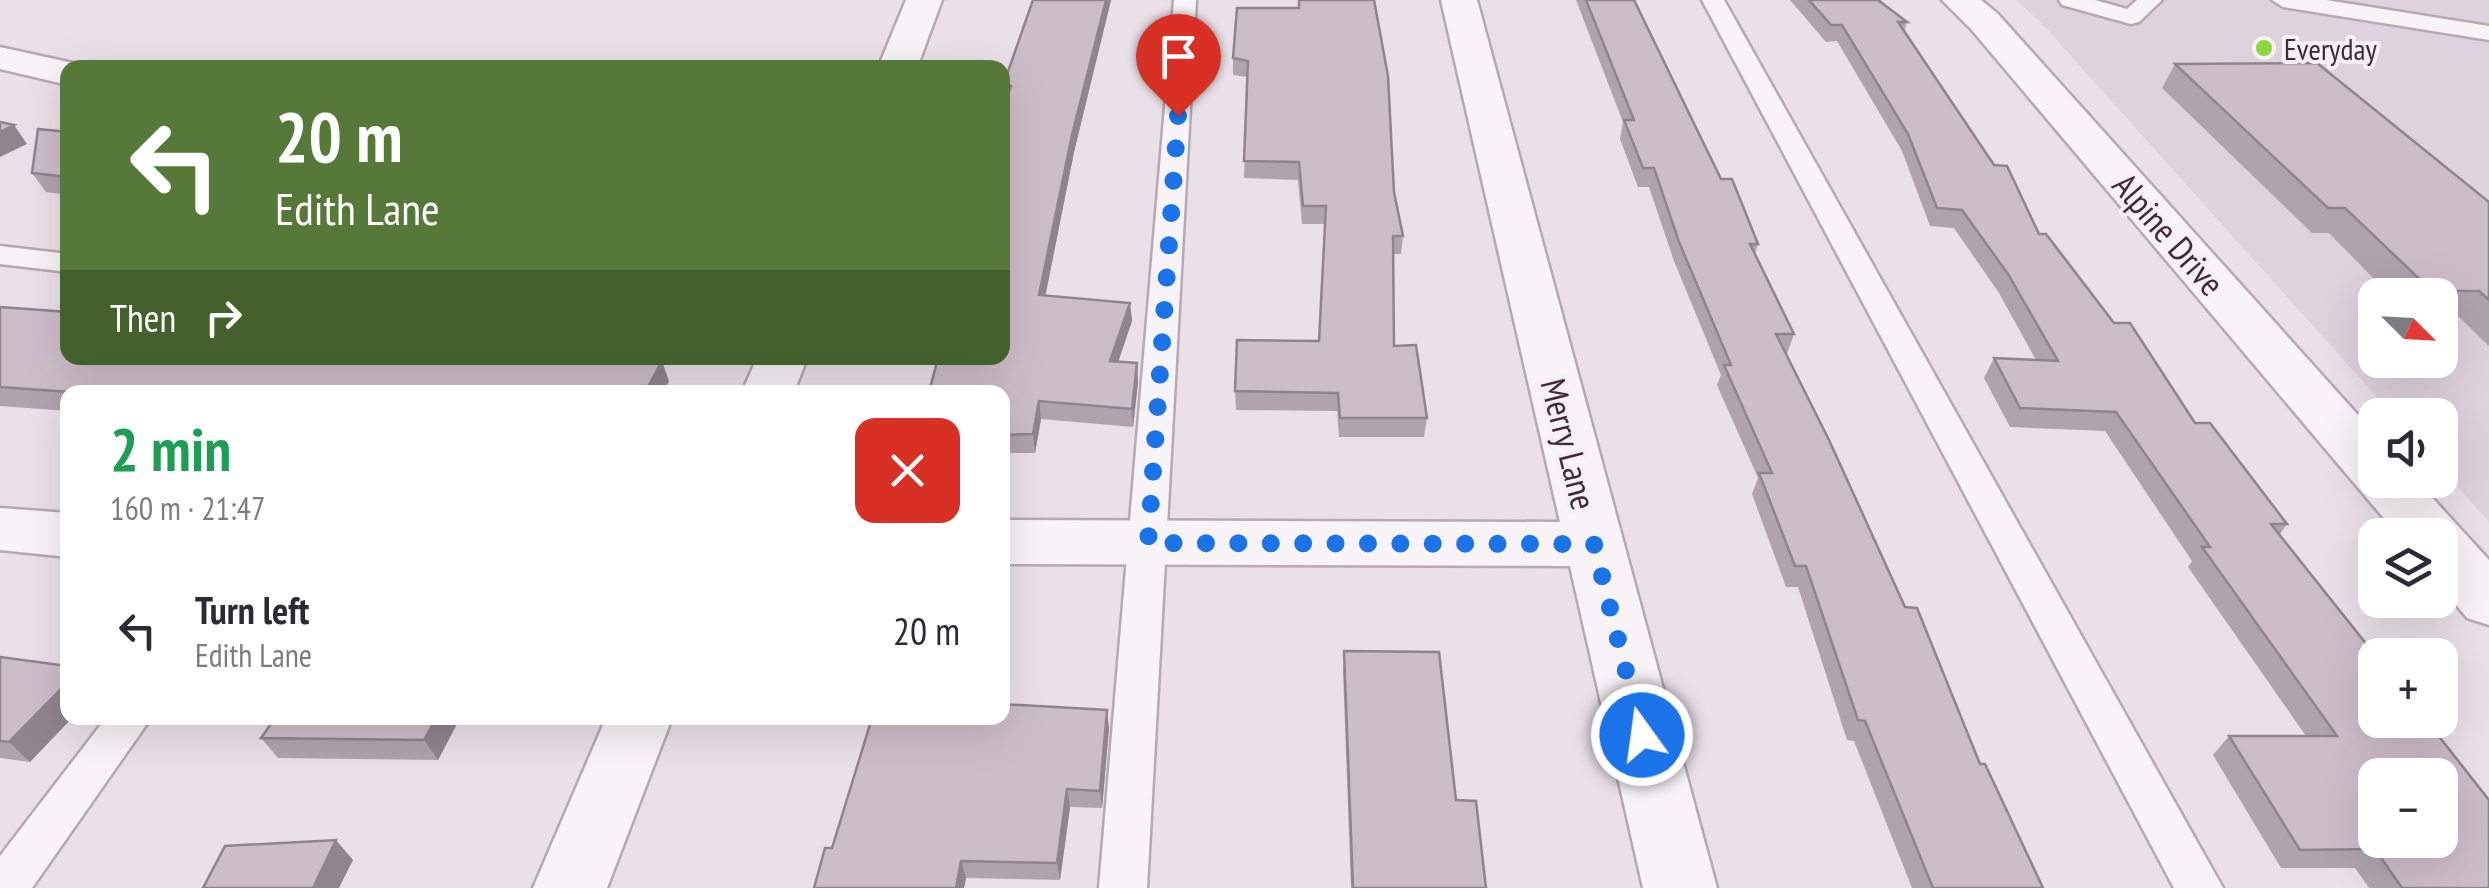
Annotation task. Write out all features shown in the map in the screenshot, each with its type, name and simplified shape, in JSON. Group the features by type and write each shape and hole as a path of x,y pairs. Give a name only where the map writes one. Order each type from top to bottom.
{"street":[{"path":"900,60 920,0"},
{"name":"Merry Lane","path":"1459,0 1680,888"},
{"name":"Alpine Drive","path":"1960,0 1984,20 2358,450"},
{"path":"0,58 60,71"},
{"path":"2400,498 2417,518"},
{"path":"0,529 60,534"},
{"path":"1010,542 1594,544"},
{"path":"2458,566 2489,601"},
{"path":"570,888 635,725"}],"lane":[{"path":"1123,888 1186,0"},
{"path":"1713,0 2199,888"},
{"path":"2070,0 2131,18 2151,0"},
{"path":"2283,0 2358,6 2489,33"},
{"path":"0,255 60,263"},
{"path":"4,888 125,725"}],"shaded area":[{"path":"2016,0 2489,0 2489,522 2458,487 2458,398 2378,398 2360,378 2458,378 2458,278 2358,278 2358,376 2045,27"}],"building":[{"path":"1033,0 1106,0 1072,135 1039,295 1130,303 1110,361 1137,363 1132,409 1039,401 1033,434 1010,435 1010,385 931,385 936,365 1010,365 1010,66"},
{"path":"1299,0 1374,0 1388,76 1394,192 1403,236 1393,236 1394,346 1416,345 1427,418 1340,418 1338,393 1235,391 1237,340 1319,341 1326,206 1303,206 1299,162 1244,161 1248,61 1233,58 1237,8 1299,8"},
{"path":"1586,0 1634,0 1721,179 1732,179 1758,244 1750,244 1794,334 1776,334 1905,607 1917,608 1980,764 1985,764 2043,888 1933,888 1865,721 1858,720 1806,566 1795,566 1759,473 1772,473 1724,365 1731,365 1679,242 1654,168 1643,168 1624,120 1634,120"},
{"path":"1809,0 1878,0 1907,22 1898,22 1994,165 2007,166 2039,234 2046,234 2114,323 2130,323 2195,423 2210,423 2287,524 2271,524 2362,638 2358,638 2358,738 2440,738 2456,758 2358,758 2358,849 2300,850 2229,736 2337,736 2202,547 2210,547 2116,412 2020,408 1994,358 2058,361 2008,274 1962,210 1937,208 1908,134 1842,25 1831,25"},
{"path":"2317,63 2489,202 2489,300 2479,291 2458,291 2458,278 2418,278 2345,208 2328,208 2175,64"},
{"path":"0,122 14,125 0,132"},
{"path":"38,129 60,131 60,176 32,173"},
{"path":"0,307 60,311 60,365 660,365 649,385 60,385 60,391 0,387"},
{"path":"1344,651 1439,652 1456,800 1476,801 1486,888 1353,888"},
{"path":"0,657 60,665 60,690 9,742 0,741"},
{"path":"1010,704 1107,710 1100,791 1067,789 1057,863 961,861 956,888 814,888 825,848 832,848 870,725 1010,725"},
{"path":"270,725 432,725 424,740 261,738"},
{"path":"2458,761 2489,800 2489,888 2402,888 2381,858 2458,858"},
{"path":"336,840 313,888 203,888 225,846"}],"place":[{"name":"Everyday","path":"2264,48"}],"route":[{"path":"1178,116 1148,543 1594,544 1642,735"}]}
